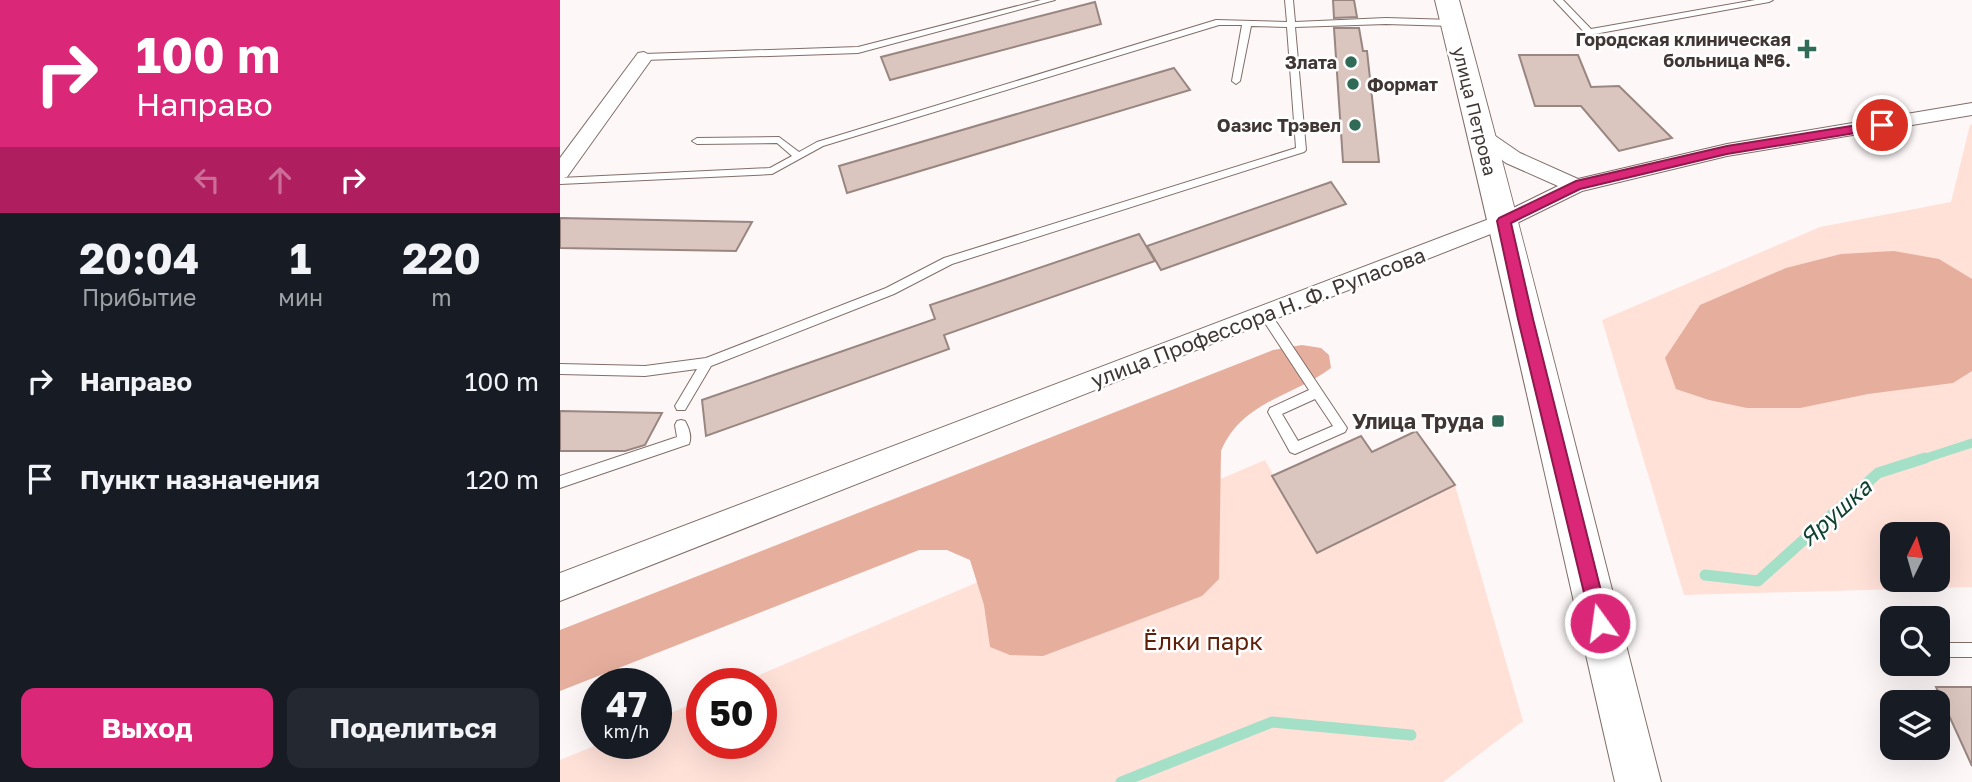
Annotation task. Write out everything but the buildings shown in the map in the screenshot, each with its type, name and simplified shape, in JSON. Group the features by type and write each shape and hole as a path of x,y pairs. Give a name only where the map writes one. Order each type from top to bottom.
{"main road":[{"name":"улица Петрова","path":"1450,12 1504,221 1629,769"}],"street":[{"path":"560,172 643,57"},
{"name":"улица Профессора Н. Ф. Рупасова","path":"560,587 1504,221 1576,186 1727,150 1972,109"},
{"path":"1481,135 1513,158 1576,186"}],"lane":[{"path":"643,57 858,50 1051,0"},
{"path":"560,369 645,371 707,363 890,291 948,261 1301,150 1289,0"},
{"path":"1558,0 1588,32 1769,0"},
{"path":"560,181 772,171 820,144 1219,22 1291,25 1386,21 1450,12"},
{"path":"1236,81 1247,23"},
{"path":"697,141 779,140 798,156"},
{"path":"1265,314 1317,392 1341,428 1295,448 1274,412 1317,392"},
{"path":"681,406 707,363"},
{"path":"560,482 684,440 681,425"},
{"path":"1950,650 1972,650"}],"green space":[{"path":"1972,124 1972,587 1950,588 1950,522 1880,522 1880,590 1684,595 1602,320 1820,227 1951,202"},
{"name":"Ёлки парк","path":"1265,460 1317,553 1455,485 1523,721 1443,782 560,782 560,760 581,751 581,759 672,759 672,712 686,707 686,759 777,759 776,668"}],"shaded area":[{"path":"1894,251 1939,259 1972,279 1972,371 1953,383 1868,394 1800,408 1747,408 1676,389 1665,358 1700,305 1786,268 1841,254"},
{"path":"1302,345 1321,348 1329,355 1331,368 1254,411 1230,434 1221,451 1219,579 1202,596 1043,656 1010,655 990,647 984,605 970,560 947,550 919,550 619,668 581,668 581,683 560,691 560,630 1273,350"}],"waterway":[{"name":"Ярушка","path":"1920,460 1972,443"},
{"name":"Ярушка","path":"1705,575 1758,581 1878,473 1925,458"},
{"name":"Ярушка","path":"1121,782 1272,722 1411,735"}],"place":[{"name":"Городская клиническая больница №6.","path":"1807,49"},
{"name":"Злата","path":"1351,62"},
{"name":"Формат","path":"1353,84"},
{"name":"Оазис Трэвел","path":"1355,125"},
{"name":"Улица Труда","path":"1498,421"}],"route":[{"path":"1600,623 1525,319 1504,221 1576,186 1727,150 1882,125"}]}
